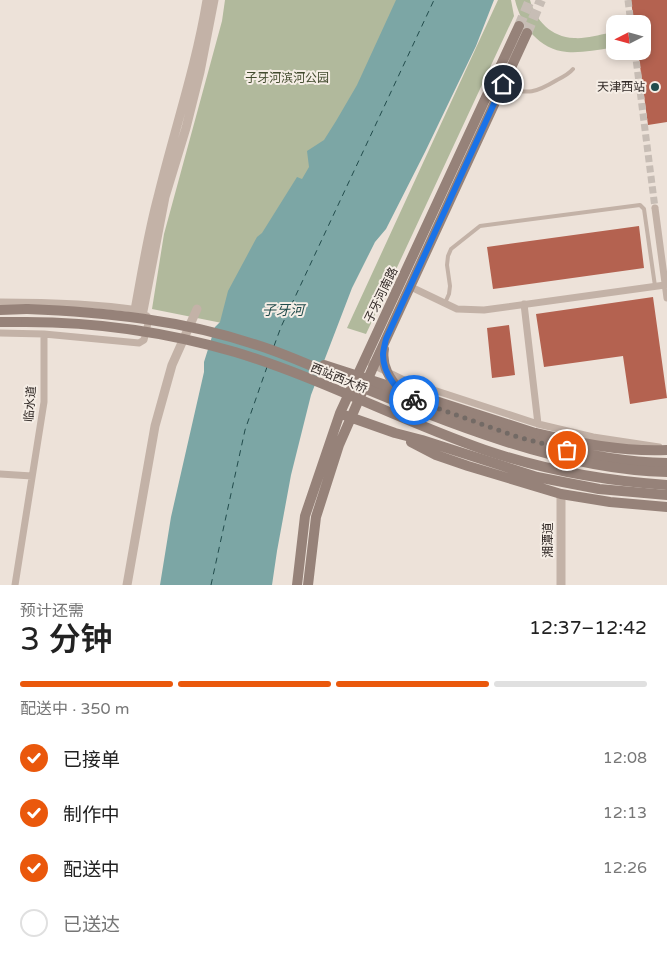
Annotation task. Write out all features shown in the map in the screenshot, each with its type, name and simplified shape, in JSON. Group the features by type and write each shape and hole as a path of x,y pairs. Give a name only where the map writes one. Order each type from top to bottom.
{"main road":[{"name":"子牙河南路","path":"297,585 305,516 340,414 363,360 519,26"},
{"name":"子牙河南路","path":"308,585 316,517 333,462 352,414 527,34"},
{"name":"西站西大桥","path":"0,310 78,311 175,323 228,336 294,358 404,404 531,449 618,468 667,472"},
{"name":"西站西大桥","path":"0,322 73,323 120,327 197,342 235,352 304,377 494,452 561,471 592,477 667,484"},
{"path":"386,339 383,355 387,372 394,385 407,398"},
{"path":"294,358 610,448 636,450 667,449"},
{"path":"352,414 350,397 353,383 366,383 518,437 578,452 625,460 667,464"},
{"path":"340,414 352,414 368,424 394,433 422,440 537,477 599,489 667,495"},
{"path":"394,433 436,455 561,494 610,502 667,507"}],"street":[{"path":"139,310 146,244 188,89 206,0"},
{"path":"139,310 166,197 200,72 214,0"},
{"path":"655,208 667,298"},
{"path":"411,287 457,308 484,310 665,285"},
{"path":"0,302 102,305 139,310 149,319 144,340 138,343 44,334 0,333"},
{"path":"363,360 420,386 536,428 524,304"},
{"path":"127,585 155,426 172,365 197,309"},
{"name":"临水道","path":"15,585 44,402 44,334"},
{"path":"0,474 32,476"},
{"name":"湘潭道","path":"561,494 561,585"}],"lane":[{"path":"503,84 519,91 534,92 568,74 573,69"},
{"path":"445,304 450,294 448,256 451,250 480,226 640,205 644,209 655,286"}],"green space":[{"name":"子牙河滨河公园","path":"225,0 414,0 237,326 152,309 164,234 222,21"},
{"path":"498,0 511,0 514,16 366,334 347,328"},
{"path":"515,0 530,0 540,21 558,35 578,38 606,34 606,49 567,52 548,47 533,35"}],"water":[{"name":"子牙河","path":"396,0 494,0 476,46 425,152 386,229 375,242 352,288 311,395 291,475 272,585 160,585 171,517 204,372 204,362 215,327 220,322 228,291 257,237 262,233 297,177 302,179 309,167 307,151 324,140 357,85"}],"building":[{"name":"天津西站","path":"631,0 667,0 667,122 648,125 639,60 651,60 651,15 633,15"},
{"path":"639,226 644,268 493,289 487,247"},
{"path":"653,297 667,398 630,404 623,356 544,367 536,314"},
{"path":"509,325 515,375 492,378 487,328"}],"ferry route":[{"path":"274,346 281,327 434,0"},
{"path":"211,585 245,430 267,367"}],"tunnel":[{"path":"519,26 530,0"},
{"path":"527,33 541,0"},
{"path":"628,0 630,15"},
{"path":"636,60 655,208"}],"way so far":[{"path":"414,400 518,437 567,450"}],"place":[{"name":"天津西站","path":"655,87"}],"route":[{"path":"414,400 407,398 400,392 390,379 384,366 383,350 386,339 503,84"}]}
